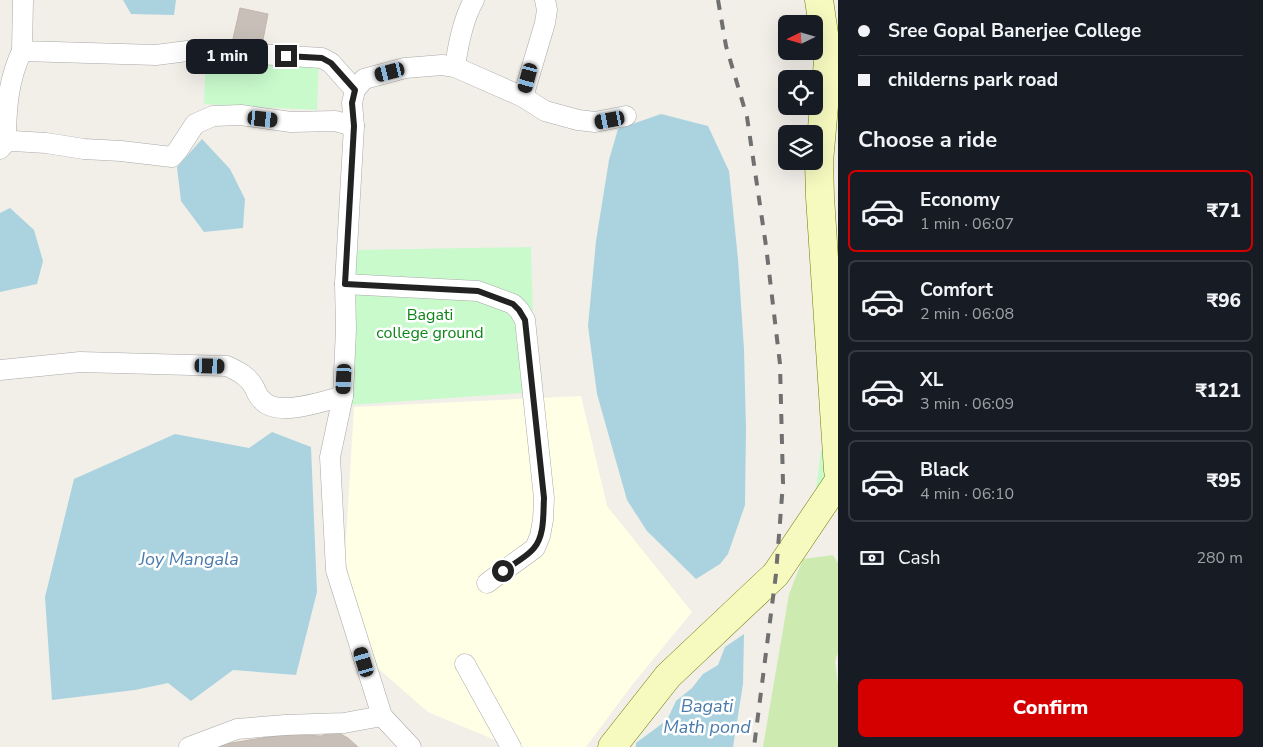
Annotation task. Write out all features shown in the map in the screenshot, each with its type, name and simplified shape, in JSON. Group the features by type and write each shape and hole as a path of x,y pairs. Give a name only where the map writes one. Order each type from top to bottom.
{"main road":[{"path":"819,0 828,60 819,162 820,197 838,470"},
{"path":"612,747 668,676 776,574 838,482"}],"street":[{"path":"3,146 12,74 22,51 23,0"},
{"path":"455,67 458,48 469,9 474,0"},
{"path":"523,98 545,23 547,10 545,0"},
{"path":"22,51 156,55 195,50 322,58 331,63 355,90"},
{"path":"411,747 382,716 336,570 330,457 343,396 346,329 345,284 354,126 352,103 355,90 364,79 395,71 442,65 455,67 523,98 544,111 578,120 595,122 626,116"},
{"path":"3,146 14,141 46,143 84,149 172,157 195,124 213,116 242,115 291,122 334,121 354,126"},
{"path":"345,284 478,291 513,304 525,320 544,498 543,520 540,536 534,548 487,583"},
{"path":"0,370 80,362 227,366 241,372 252,384 261,400 277,408 307,406 343,396"},
{"path":"465,664 511,747"},
{"path":"189,747 237,729 344,723 382,716"}],"shaded area":[{"path":"581,396 607,506 692,612 632,685 586,747 512,747 428,712 365,657 345,557 354,407"}],"green space":[{"path":"206,53 319,59 317,110 204,104"},
{"name":"Bagati college ground","path":"531,247 535,392 349,405 357,250"},
{"path":"838,449 814,504 821,450"},
{"path":"833,555 838,563 838,652 835,662 838,684 838,747 763,747 789,594 803,559"}],"water":[{"path":"123,0 176,0 174,15 131,14"},
{"path":"661,114 708,126 729,171 738,259 744,349 745,505 728,554 720,564 696,579 647,531 627,500 597,394 588,326 596,241 609,160 618,129"},
{"path":"202,139 230,169 245,199 243,228 204,232 181,201 177,167"},
{"path":"10,208 34,230 43,261 37,284 0,292 0,213"},
{"name":"Joy Mangala","path":"272,432 311,447 317,592 296,675 233,670 191,701 168,683 135,690 52,700 45,597 74,479 175,434 249,448"},
{"name":"Bagati Math pond","path":"744,634 743,684 733,747 636,747 636,743 667,720 676,701 692,688 703,674 718,665 725,647"}],"building":[{"path":"240,8 268,14 261,50 232,43"},
{"path":"335,731 348,738 358,747 217,747 287,734 321,736"}],"railway":[{"path":"718,0 726,46 747,117 766,246 780,364 783,483 776,574 754,747"}],"route":[{"path":"286,56 322,58 331,63 355,90 352,103 354,126 345,284 478,291 513,304 525,320 544,498 543,520 540,536 534,548 503,571"}]}
